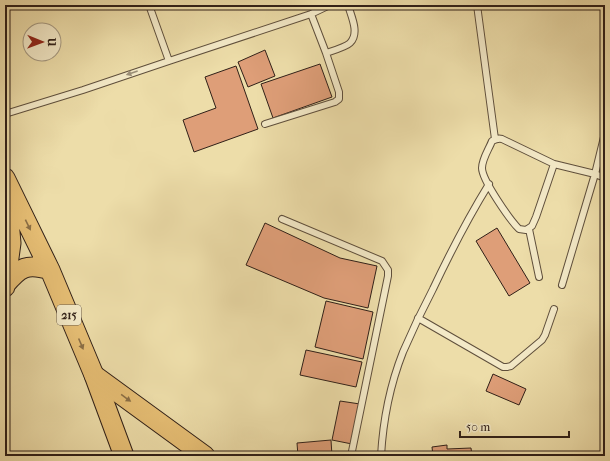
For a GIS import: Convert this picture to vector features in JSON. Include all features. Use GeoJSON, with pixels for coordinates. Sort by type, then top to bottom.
{"type":"FeatureCollection","features":[{"type":"Feature","properties":{"kind":"main road","name":"215"},"geometry":{"type":"LineString","coordinates":[[5,178],[50,270],[94,375],[124,456]]}},
{"type":"Feature","properties":{"kind":"main road"},"geometry":{"type":"LineString","coordinates":[[5,182],[11,243],[5,286]]}},
{"type":"Feature","properties":{"kind":"main road"},"geometry":{"type":"LineString","coordinates":[[5,286],[12,277],[23,268],[36,267],[50,270]]}},
{"type":"Feature","properties":{"kind":"main road"},"geometry":{"type":"LineString","coordinates":[[94,375],[205,456]]}},
{"type":"Feature","properties":{"kind":"lane"},"geometry":{"type":"LineString","coordinates":[[149,5],[169,61]]}},
{"type":"Feature","properties":{"kind":"lane"},"geometry":{"type":"LineString","coordinates":[[5,114],[83,90],[311,14],[330,5]]}},
{"type":"Feature","properties":{"kind":"lane"},"geometry":{"type":"LineString","coordinates":[[326,53],[350,44],[354,36],[354,24],[348,5]]}},
{"type":"Feature","properties":{"kind":"lane"},"geometry":{"type":"LineString","coordinates":[[476,5],[495,139]]}},
{"type":"Feature","properties":{"kind":"lane"},"geometry":{"type":"LineString","coordinates":[[266,124],[338,100],[339,92],[311,14]]}},
{"type":"Feature","properties":{"kind":"lane"},"geometry":{"type":"LineString","coordinates":[[562,285],[595,174],[605,133]]}},
{"type":"Feature","properties":{"kind":"lane"},"geometry":{"type":"LineString","coordinates":[[554,164],[532,226],[529,229],[522,230],[517,228],[483,175],[483,161],[492,141],[495,139],[502,139],[554,164],[595,174],[605,178]]}},
{"type":"Feature","properties":{"kind":"lane"},"geometry":{"type":"LineString","coordinates":[[381,456],[384,426],[390,392],[403,353],[418,318],[468,219],[489,184]]}},
{"type":"Feature","properties":{"kind":"lane"},"geometry":{"type":"LineString","coordinates":[[282,219],[382,261],[388,270],[351,456]]}},
{"type":"Feature","properties":{"kind":"lane"},"geometry":{"type":"LineString","coordinates":[[529,229],[539,277]]}},
{"type":"Feature","properties":{"kind":"lane"},"geometry":{"type":"LineString","coordinates":[[418,318],[503,367],[507,367],[511,366],[542,340],[554,309]]}},
{"type":"Feature","properties":{"kind":"lane"},"geometry":{"type":"LineString","coordinates":[[605,335],[605,341]]}},
{"type":"Feature","properties":{"kind":"building"},"geometry":{"type":"Polygon","coordinates":[[[265,50],[275,76],[248,87],[238,62],[265,50]]]}},
{"type":"Feature","properties":{"kind":"building"},"geometry":{"type":"Polygon","coordinates":[[[320,64],[332,97],[273,118],[261,84],[320,64]]]}},
{"type":"Feature","properties":{"kind":"building"},"geometry":{"type":"Polygon","coordinates":[[[236,66],[258,129],[194,152],[183,120],[216,108],[205,77],[236,66]]]}},
{"type":"Feature","properties":{"kind":"building"},"geometry":{"type":"Polygon","coordinates":[[[265,223],[340,258],[377,266],[368,308],[324,298],[246,265],[265,223]]]}},
{"type":"Feature","properties":{"kind":"building"},"geometry":{"type":"Polygon","coordinates":[[[497,228],[530,283],[509,296],[476,241],[497,228]]]}},
{"type":"Feature","properties":{"kind":"building"},"geometry":{"type":"Polygon","coordinates":[[[326,301],[373,312],[363,359],[315,347],[326,301]]]}},
{"type":"Feature","properties":{"kind":"building"},"geometry":{"type":"Polygon","coordinates":[[[306,350],[362,362],[356,387],[300,375],[306,350]]]}},
{"type":"Feature","properties":{"kind":"building"},"geometry":{"type":"Polygon","coordinates":[[[493,374],[526,389],[519,405],[486,391],[493,374]]]}},
{"type":"Feature","properties":{"kind":"building"},"geometry":{"type":"Polygon","coordinates":[[[340,401],[360,404],[352,444],[332,440],[340,401]]]}},
{"type":"Feature","properties":{"kind":"building"},"geometry":{"type":"Polygon","coordinates":[[[331,440],[332,456],[298,456],[297,443],[331,440]]]}},
{"type":"Feature","properties":{"kind":"building"},"geometry":{"type":"Polygon","coordinates":[[[447,445],[447,449],[471,448],[472,456],[433,456],[432,447],[447,445]]]}}]}
